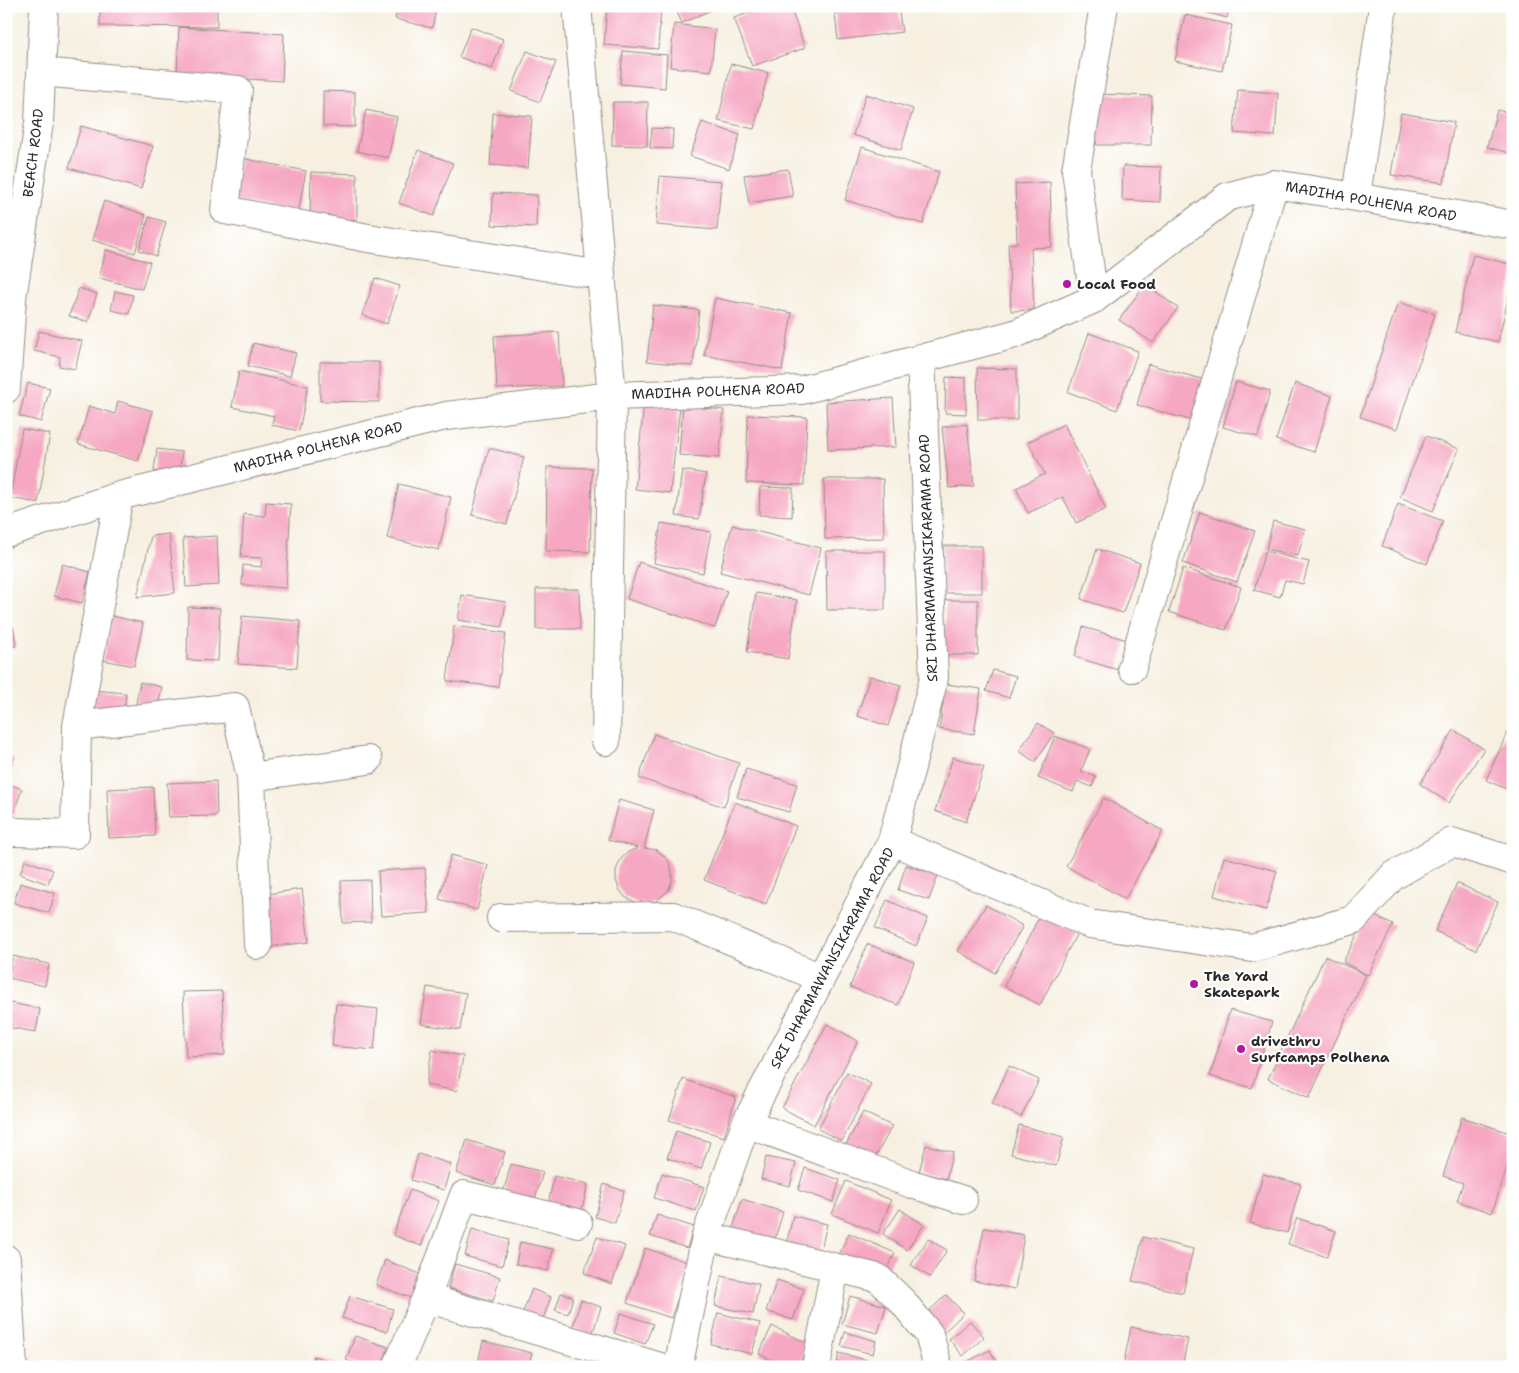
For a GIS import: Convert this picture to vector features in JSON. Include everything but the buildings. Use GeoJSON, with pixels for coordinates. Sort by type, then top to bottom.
{"type":"FeatureCollection","features":[{"type":"Feature","properties":{"kind":"street","name":"BEACH ROAD"},"geometry":{"type":"LineString","coordinates":[[6,389],[12,298],[39,122],[44,6]]}},
{"type":"Feature","properties":{"kind":"street"},"geometry":{"type":"LineString","coordinates":[[577,6],[612,396],[606,741]]}},
{"type":"Feature","properties":{"kind":"street"},"geometry":{"type":"LineString","coordinates":[[1094,299],[1076,170],[1104,6]]}},
{"type":"Feature","properties":{"kind":"street"},"geometry":{"type":"LineString","coordinates":[[1356,197],[1383,6]]}},
{"type":"Feature","properties":{"kind":"street"},"geometry":{"type":"LineString","coordinates":[[42,72],[238,90],[225,210],[368,238],[601,275]]}},
{"type":"Feature","properties":{"kind":"street"},"geometry":{"type":"LineString","coordinates":[[1132,668],[1274,184]]}},
{"type":"Feature","properties":{"kind":"street","name":"MADIHA POLHENA ROAD"},"geometry":{"type":"LineString","coordinates":[[6,534],[119,496],[446,416],[612,396],[802,390],[1014,334],[1094,299],[1227,196],[1274,184],[1513,226]]}},
{"type":"Feature","properties":{"kind":"street","name":"SRI DHARMAWANSIKARAMA ROAD"},"geometry":{"type":"LineString","coordinates":[[678,1367],[706,1236],[746,1123],[892,841],[934,678],[921,358]]}},
{"type":"Feature","properties":{"kind":"street"},"geometry":{"type":"LineString","coordinates":[[6,829],[16,832],[75,834],[77,726],[119,496]]}},
{"type":"Feature","properties":{"kind":"street"},"geometry":{"type":"LineString","coordinates":[[77,726],[235,707],[251,776],[258,946]]}},
{"type":"Feature","properties":{"kind":"street"},"geometry":{"type":"LineString","coordinates":[[251,776],[368,760]]}},
{"type":"Feature","properties":{"kind":"street"},"geometry":{"type":"LineString","coordinates":[[892,841],[1090,924],[1252,948],[1353,920],[1393,876],[1452,842],[1513,861]]}},
{"type":"Feature","properties":{"kind":"street"},"geometry":{"type":"LineString","coordinates":[[501,918],[673,916],[821,978]]}},
{"type":"Feature","properties":{"kind":"street"},"geometry":{"type":"LineString","coordinates":[[746,1123],[912,1184],[963,1200]]}},
{"type":"Feature","properties":{"kind":"street"},"geometry":{"type":"LineString","coordinates":[[397,1367],[426,1298],[464,1195],[578,1223]]}},
{"type":"Feature","properties":{"kind":"street"},"geometry":{"type":"LineString","coordinates":[[706,1236],[878,1278],[896,1295],[929,1334],[938,1367]]}},
{"type":"Feature","properties":{"kind":"street"},"geometry":{"type":"LineString","coordinates":[[6,1259],[13,1367]]}},
{"type":"Feature","properties":{"kind":"street"},"geometry":{"type":"LineString","coordinates":[[816,1367],[836,1268]]}},
{"type":"Feature","properties":{"kind":"street"},"geometry":{"type":"LineString","coordinates":[[426,1298],[660,1367]]}},
{"type":"Feature","properties":{"kind":"place","name":"Local Food"},"geometry":{"type":"Point","coordinates":[1067,284]}},
{"type":"Feature","properties":{"kind":"place","name":"The Yard Skatepark"},"geometry":{"type":"Point","coordinates":[1194,984]}},
{"type":"Feature","properties":{"kind":"place","name":"drivethru Surfcamps Polhena"},"geometry":{"type":"Point","coordinates":[1241,1049]}}]}
